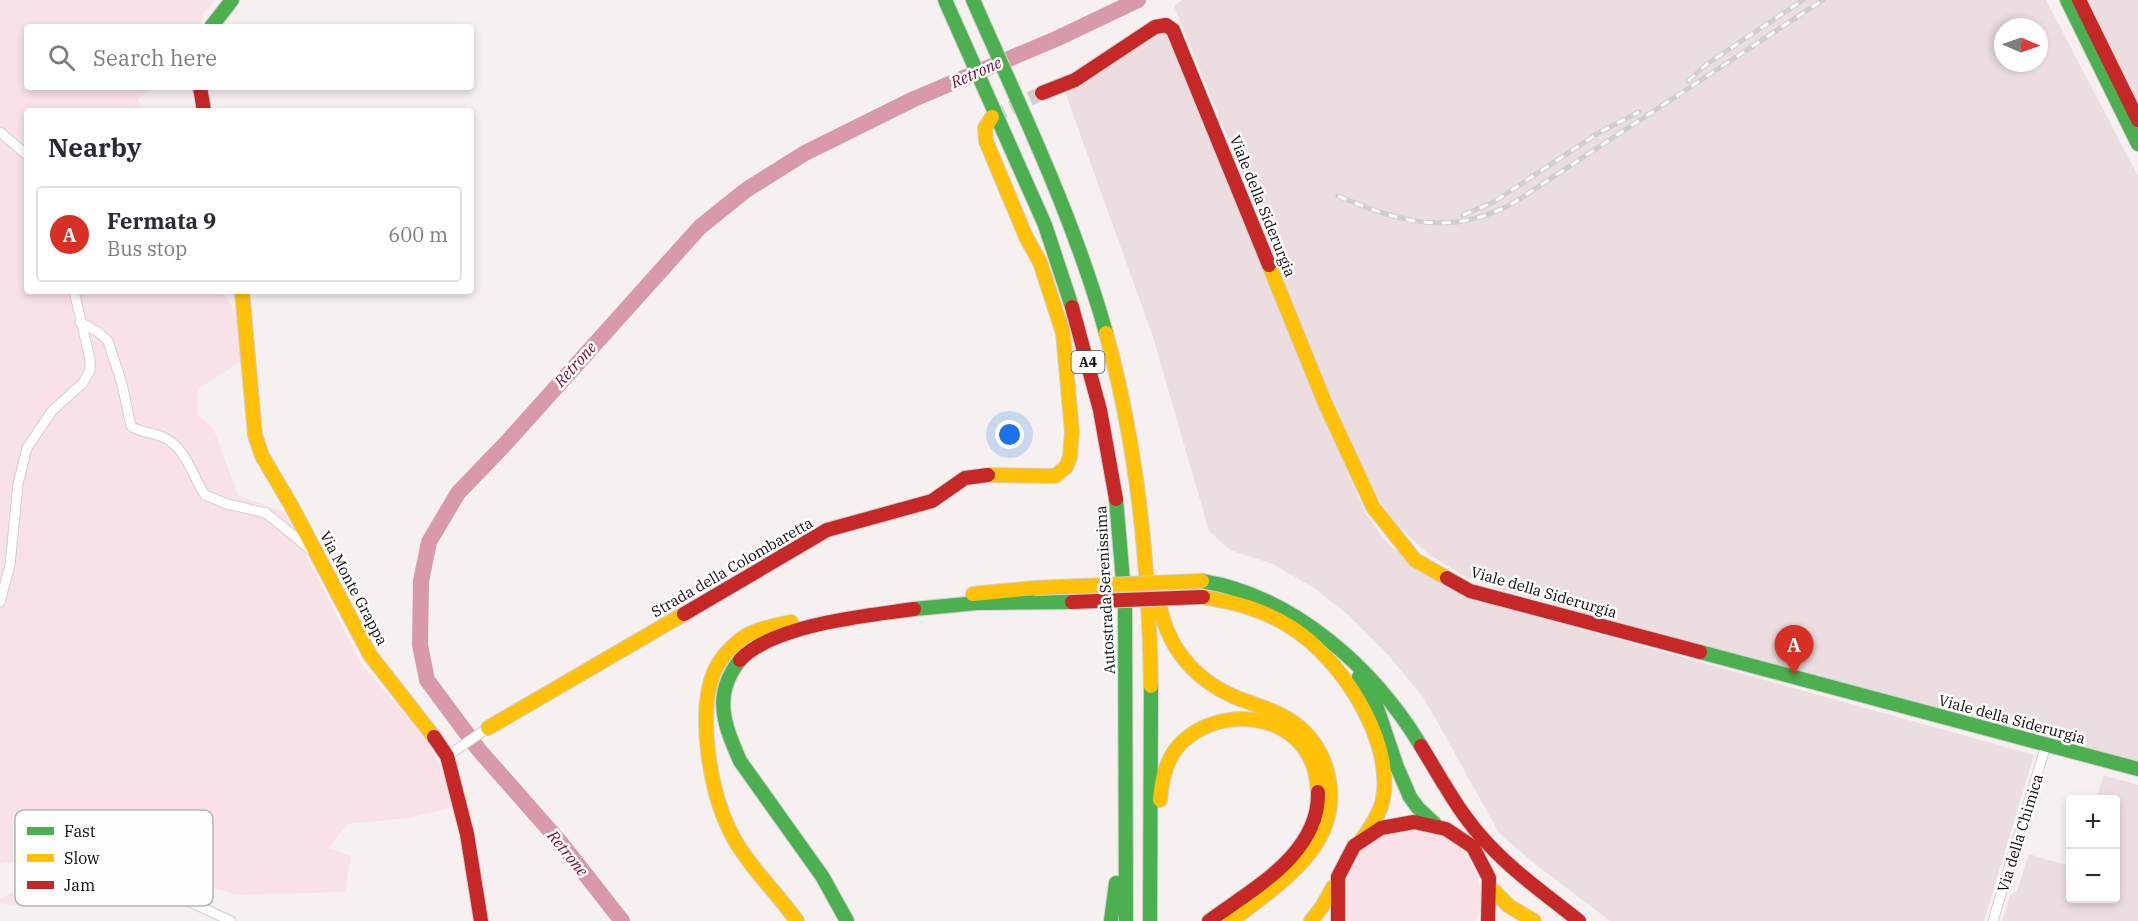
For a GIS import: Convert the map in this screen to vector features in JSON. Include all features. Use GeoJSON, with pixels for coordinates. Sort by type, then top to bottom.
{"type":"FeatureCollection","features":[{"type":"Feature","properties":{"kind":"main road"},"geometry":{"type":"LineString","coordinates":[[213,24],[232,0]]}},
{"type":"Feature","properties":{"kind":"main road","name":"Autostrada Serenissima"},"geometry":{"type":"LineString","coordinates":[[945,0],[1045,225],[1058,260],[1100,410],[1116,496],[1121,540],[1126,648],[1126,921]]}},
{"type":"Feature","properties":{"kind":"main road","name":"A4"},"geometry":{"type":"LineString","coordinates":[[973,0],[1010,82],[1079,249],[1116,370],[1138,484],[1146,550],[1152,685],[1150,921]]}},
{"type":"Feature","properties":{"kind":"main road"},"geometry":{"type":"LineString","coordinates":[[2067,0],[2138,144]]}},
{"type":"Feature","properties":{"kind":"main road"},"geometry":{"type":"LineString","coordinates":[[2079,0],[2138,120]]}},
{"type":"Feature","properties":{"kind":"main road","name":"Viale della Siderurgia"},"geometry":{"type":"LineString","coordinates":[[1042,93],[1075,80],[1155,27],[1166,25],[1173,30],[1325,403],[1373,507],[1415,560],[1470,591],[2138,770]]}},
{"type":"Feature","properties":{"kind":"main road"},"geometry":{"type":"LineString","coordinates":[[200,90],[204,108]]}},
{"type":"Feature","properties":{"kind":"main road","name":"Strada della Colombaretta"},"geometry":{"type":"LineString","coordinates":[[488,728],[827,530],[932,501],[965,478],[997,474],[1022,477],[1055,476],[1066,467],[1070,458],[1072,432],[1063,333],[1040,262],[1026,237],[986,141],[984,131],[986,122],[992,117]]}},
{"type":"Feature","properties":{"kind":"main road","name":"Via Monte Grappa"},"geometry":{"type":"LineString","coordinates":[[243,294],[255,435],[262,456],[291,505],[370,655],[430,731],[452,752],[481,921]]}},
{"type":"Feature","properties":{"kind":"main road"},"geometry":{"type":"LineString","coordinates":[[1116,370],[1127,398],[1142,462],[1160,612],[1171,642],[1185,662],[1207,682],[1276,713],[1302,730],[1318,749],[1330,779],[1332,801],[1328,818],[1314,849],[1300,865],[1231,921]]}},
{"type":"Feature","properties":{"kind":"main road"},"geometry":{"type":"LineString","coordinates":[[797,921],[730,830],[717,796],[710,757],[707,700],[714,672],[733,646],[752,632],[904,601],[1035,588],[1202,581],[1231,585],[1270,600],[1305,622],[1364,672],[1396,708],[1459,806],[1487,844],[1579,921]]}},
{"type":"Feature","properties":{"kind":"main road"},"geometry":{"type":"LineString","coordinates":[[847,921],[822,876],[740,761],[730,740],[724,715],[725,688],[735,666],[752,649],[775,637],[800,630],[852,619],[963,604],[1203,597],[1237,602],[1288,624],[1327,656],[1364,708],[1377,742],[1385,787],[1384,798],[1377,819],[1340,870],[1335,904],[1338,921]]}},
{"type":"Feature","properties":{"kind":"main road"},"geometry":{"type":"LineString","coordinates":[[1329,641],[1364,683],[1382,720],[1410,797],[1435,824]]}},
{"type":"Feature","properties":{"kind":"main road"},"geometry":{"type":"LineString","coordinates":[[1111,921],[1117,877],[1119,750],[1126,648]]}},
{"type":"Feature","properties":{"kind":"main road"},"geometry":{"type":"LineString","coordinates":[[1158,921],[1160,803],[1162,781],[1170,758],[1184,740],[1209,725],[1232,720],[1270,724],[1297,740],[1316,770],[1320,792],[1316,817],[1311,830],[1295,852],[1209,921]]}},
{"type":"Feature","properties":{"kind":"main road"},"geometry":{"type":"LineString","coordinates":[[1362,839],[1371,832],[1397,822],[1419,820],[1448,829],[1464,839],[1473,849],[1487,873],[1491,888],[1488,921]]}},
{"type":"Feature","properties":{"kind":"main road"},"geometry":{"type":"LineString","coordinates":[[1311,921],[1337,881]]}},
{"type":"Feature","properties":{"kind":"main road"},"geometry":{"type":"LineString","coordinates":[[1491,888],[1509,906],[1534,921]]}},
{"type":"Feature","properties":{"kind":"street"},"geometry":{"type":"LineString","coordinates":[[0,132],[24,152]]}},
{"type":"Feature","properties":{"kind":"street"},"geometry":{"type":"LineString","coordinates":[[0,602],[10,565],[18,484],[27,448],[52,411],[83,383],[90,370],[90,359],[75,294]]}},
{"type":"Feature","properties":{"kind":"street"},"geometry":{"type":"LineString","coordinates":[[80,322],[98,332],[108,341],[122,384],[131,426],[164,438],[184,455],[206,495],[227,504],[266,513],[319,557]]}},
{"type":"Feature","properties":{"kind":"street"},"geometry":{"type":"LineString","coordinates":[[452,752],[488,728]]}},
{"type":"Feature","properties":{"kind":"street","name":"Via della Chimica"},"geometry":{"type":"LineString","coordinates":[[1993,921],[2046,745]]}},
{"type":"Feature","properties":{"kind":"street"},"geometry":{"type":"LineString","coordinates":[[199,906],[231,921]]}},
{"type":"Feature","properties":{"kind":"shaded area"},"geometry":{"type":"Polygon","coordinates":[[[0,0],[216,0],[204,13],[201,24],[24,24],[24,90],[150,90],[137,99],[142,108],[24,108],[24,294],[223,294],[240,317],[243,360],[198,389],[197,414],[214,430],[238,495],[284,512],[362,665],[427,740],[459,806],[408,818],[348,824],[328,848],[351,856],[345,892],[236,895],[213,888],[213,810],[15,810],[15,862],[0,864],[0,0]]]}},
{"type":"Feature","properties":{"kind":"shaded area"},"geometry":{"type":"Polygon","coordinates":[[[1182,0],[2046,0],[2138,176],[2138,767],[1500,589],[1467,578],[1427,553],[1398,526],[1369,481],[1306,340],[1246,182],[1174,6],[1182,0]]]}},
{"type":"Feature","properties":{"kind":"shaded area"},"geometry":{"type":"Polygon","coordinates":[[[2085,0],[2138,0],[2138,108],[2085,0]]]}},
{"type":"Feature","properties":{"kind":"shaded area"},"geometry":{"type":"Polygon","coordinates":[[[1165,31],[1348,473],[1366,514],[1388,544],[1431,577],[1467,597],[2034,755],[1984,921],[1610,921],[1535,864],[1499,833],[1424,698],[1388,655],[1347,614],[1314,588],[1273,564],[1230,550],[1209,531],[1153,337],[1065,92],[1165,31]]]}},
{"type":"Feature","properties":{"kind":"shaded area"},"geometry":{"type":"Polygon","coordinates":[[[2104,775],[2138,785],[2138,921],[2002,921],[2010,896],[2017,891],[2029,854],[2066,865],[2066,903],[2120,903],[2120,795],[2097,795],[2104,775]]]}},
{"type":"Feature","properties":{"kind":"shaded area"},"geometry":{"type":"Polygon","coordinates":[[[1430,830],[1452,841],[1460,848],[1473,867],[1478,877],[1481,899],[1476,921],[1344,921],[1344,875],[1354,856],[1388,831],[1430,830]]]}},
{"type":"Feature","properties":{"kind":"shaded area"},"geometry":{"type":"Polygon","coordinates":[[[15,891],[15,905],[0,904],[0,899],[15,891]]]}},
{"type":"Feature","properties":{"kind":"waterway","name":"Retrone"},"geometry":{"type":"LineString","coordinates":[[622,921],[560,842],[479,750],[427,680],[420,645],[421,581],[429,542],[458,493],[507,442],[700,227],[746,190],[805,153],[914,99],[1056,39],[1138,0]]}},
{"type":"Feature","properties":{"kind":"tunnel"},"geometry":{"type":"LineString","coordinates":[[992,117],[1042,93]]}},
{"type":"Feature","properties":{"kind":"railway"},"geometry":{"type":"LineString","coordinates":[[1688,81],[1707,64],[1803,0]]}},
{"type":"Feature","properties":{"kind":"railway"},"geometry":{"type":"LineString","coordinates":[[1338,196],[1383,213],[1426,222],[1447,223],[1469,220],[1492,213],[1515,202],[1823,0]]}},
{"type":"Feature","properties":{"kind":"railway"},"geometry":{"type":"LineString","coordinates":[[1463,215],[1492,203],[1600,132],[1639,112]]}},
{"type":"Feature","properties":{"kind":"traffic: fast"},"geometry":{"type":"LineString","coordinates":[[213,24],[232,0]]}},
{"type":"Feature","properties":{"kind":"traffic: fast"},"geometry":{"type":"LineString","coordinates":[[945,0],[1045,225],[1072,307]]}},
{"type":"Feature","properties":{"kind":"traffic: fast"},"geometry":{"type":"LineString","coordinates":[[973,0],[1063,206],[1106,333]]}},
{"type":"Feature","properties":{"kind":"traffic: fast"},"geometry":{"type":"LineString","coordinates":[[2067,0],[2138,144]]}},
{"type":"Feature","properties":{"kind":"traffic: fast"},"geometry":{"type":"LineString","coordinates":[[1116,499],[1125,604],[1126,921]]}},
{"type":"Feature","properties":{"kind":"traffic: fast"},"geometry":{"type":"LineString","coordinates":[[1202,581],[1236,589],[1268,602],[1299,619],[1328,640],[1380,689],[1421,746]]}},
{"type":"Feature","properties":{"kind":"traffic: fast"},"geometry":{"type":"LineString","coordinates":[[914,609],[977,603],[1072,602]]}},
{"type":"Feature","properties":{"kind":"traffic: fast"},"geometry":{"type":"LineString","coordinates":[[1700,652],[2138,769]]}},
{"type":"Feature","properties":{"kind":"traffic: fast"},"geometry":{"type":"LineString","coordinates":[[740,660],[731,673],[723,698],[729,735],[740,761],[822,876],[847,921]]}},
{"type":"Feature","properties":{"kind":"traffic: fast"},"geometry":{"type":"LineString","coordinates":[[1359,677],[1376,705],[1410,797],[1435,824]]}},
{"type":"Feature","properties":{"kind":"traffic: fast"},"geometry":{"type":"LineString","coordinates":[[1150,921],[1151,686]]}},
{"type":"Feature","properties":{"kind":"traffic: fast"},"geometry":{"type":"LineString","coordinates":[[1111,921],[1116,883]]}},
{"type":"Feature","properties":{"kind":"traffic: slow"},"geometry":{"type":"LineString","coordinates":[[988,475],[1055,476],[1066,467],[1070,457],[1072,432],[1063,333],[1040,262],[1026,237],[986,141],[985,128],[992,117]]}},
{"type":"Feature","properties":{"kind":"traffic: slow"},"geometry":{"type":"LineString","coordinates":[[1269,265],[1325,403],[1373,507],[1415,560],[1447,578]]}},
{"type":"Feature","properties":{"kind":"traffic: slow"},"geometry":{"type":"LineString","coordinates":[[242,294],[255,435],[262,456],[291,505],[370,655],[434,737]]}},
{"type":"Feature","properties":{"kind":"traffic: slow"},"geometry":{"type":"LineString","coordinates":[[1106,333],[1126,420],[1140,508],[1148,597],[1151,686]]}},
{"type":"Feature","properties":{"kind":"traffic: slow"},"geometry":{"type":"LineString","coordinates":[[1035,588],[1202,581]]}},
{"type":"Feature","properties":{"kind":"traffic: slow"},"geometry":{"type":"LineString","coordinates":[[973,594],[1035,588]]}},
{"type":"Feature","properties":{"kind":"traffic: slow"},"geometry":{"type":"LineString","coordinates":[[1158,597],[1174,644],[1193,669],[1219,689],[1273,711],[1294,723],[1316,746],[1328,775],[1330,800],[1326,822],[1317,842],[1304,860],[1287,877],[1231,921]]}},
{"type":"Feature","properties":{"kind":"traffic: slow"},"geometry":{"type":"LineString","coordinates":[[1203,597],[1248,607],[1289,626],[1326,657],[1344,678],[1371,725],[1380,750],[1384,775],[1382,805],[1362,839]]}},
{"type":"Feature","properties":{"kind":"traffic: slow"},"geometry":{"type":"LineString","coordinates":[[488,728],[684,614]]}},
{"type":"Feature","properties":{"kind":"traffic: slow"},"geometry":{"type":"LineString","coordinates":[[791,622],[751,633],[732,647],[722,659],[714,672],[709,689],[706,729],[711,773],[729,829],[752,865],[797,921]]}},
{"type":"Feature","properties":{"kind":"traffic: slow"},"geometry":{"type":"LineString","coordinates":[[1160,800],[1167,766],[1172,755],[1183,742],[1197,731],[1212,724],[1247,719],[1281,728],[1301,744],[1312,763],[1318,792]]}},
{"type":"Feature","properties":{"kind":"traffic: slow"},"geometry":{"type":"LineString","coordinates":[[1311,921],[1333,887]]}},
{"type":"Feature","properties":{"kind":"traffic: slow"},"geometry":{"type":"LineString","coordinates":[[1491,888],[1509,906],[1534,921]]}},
{"type":"Feature","properties":{"kind":"traffic: jam"},"geometry":{"type":"LineString","coordinates":[[2079,0],[2138,120]]}},
{"type":"Feature","properties":{"kind":"traffic: jam"},"geometry":{"type":"LineString","coordinates":[[1042,93],[1075,80],[1155,27],[1166,25],[1173,30],[1269,265]]}},
{"type":"Feature","properties":{"kind":"traffic: jam"},"geometry":{"type":"LineString","coordinates":[[200,90],[204,108]]}},
{"type":"Feature","properties":{"kind":"traffic: jam"},"geometry":{"type":"LineString","coordinates":[[1072,307],[1100,410],[1116,499]]}},
{"type":"Feature","properties":{"kind":"traffic: jam"},"geometry":{"type":"LineString","coordinates":[[684,614],[827,530],[932,501],[965,478],[988,475]]}},
{"type":"Feature","properties":{"kind":"traffic: jam"},"geometry":{"type":"LineString","coordinates":[[1447,578],[1470,591],[1700,652]]}},
{"type":"Feature","properties":{"kind":"traffic: jam"},"geometry":{"type":"LineString","coordinates":[[1072,602],[1203,597]]}},
{"type":"Feature","properties":{"kind":"traffic: jam"},"geometry":{"type":"LineString","coordinates":[[740,660],[755,648],[797,630],[847,619],[914,609]]}},
{"type":"Feature","properties":{"kind":"traffic: jam"},"geometry":{"type":"LineString","coordinates":[[434,737],[447,756],[467,834],[481,921]]}},
{"type":"Feature","properties":{"kind":"traffic: jam"},"geometry":{"type":"LineString","coordinates":[[1421,746],[1460,809],[1478,833],[1520,875],[1579,921]]}},
{"type":"Feature","properties":{"kind":"traffic: jam"},"geometry":{"type":"LineString","coordinates":[[1209,921],[1263,882],[1296,852],[1308,834],[1316,814],[1318,792]]}},
{"type":"Feature","properties":{"kind":"traffic: jam"},"geometry":{"type":"LineString","coordinates":[[1338,921],[1338,877],[1354,846],[1381,828],[1414,822],[1446,829],[1473,847],[1489,878],[1488,921]]}},
{"type":"Feature","properties":{"kind":"place","name":"Fermata 9"},"geometry":{"type":"Point","coordinates":[1794,675]}}]}
